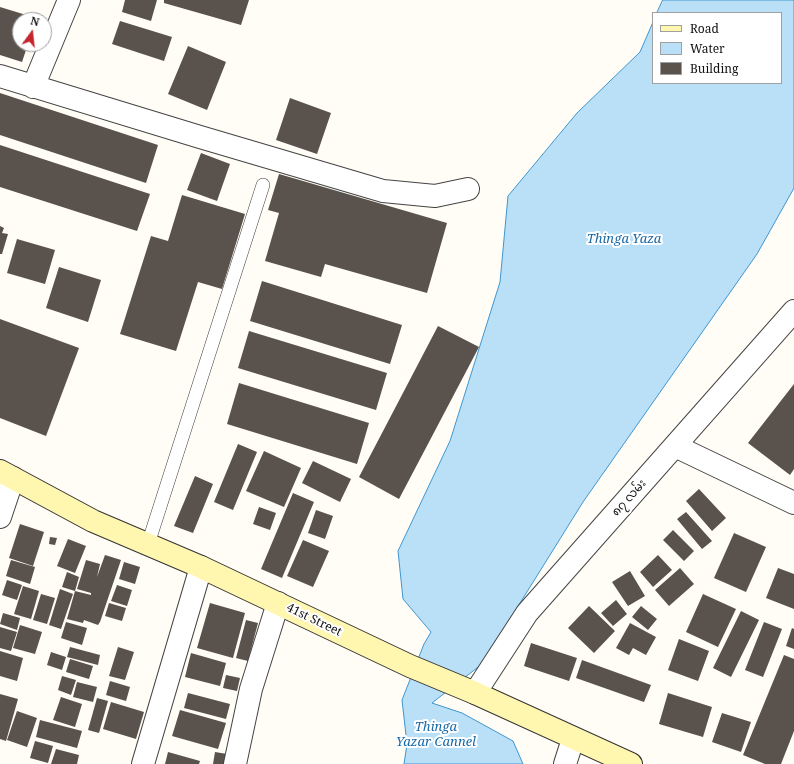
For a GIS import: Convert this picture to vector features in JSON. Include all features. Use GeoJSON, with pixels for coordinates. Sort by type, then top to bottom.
{"type":"FeatureCollection","features":[{"type":"Feature","properties":{"kind":"main road","name":"41st Street"},"geometry":{"type":"LineString","coordinates":[[6,474],[92,521],[201,567],[410,666],[473,692],[573,739],[632,764]]}},
{"type":"Feature","properties":{"kind":"street"},"geometry":{"type":"LineString","coordinates":[[33,87],[69,0]]}},
{"type":"Feature","properties":{"kind":"street"},"geometry":{"type":"LineString","coordinates":[[0,76],[383,191],[435,196],[468,189]]}},
{"type":"Feature","properties":{"kind":"street","name":"၈၇ လမ်း"},"geometry":{"type":"LineString","coordinates":[[473,692],[528,613],[794,311]]}},
{"type":"Feature","properties":{"kind":"street"},"geometry":{"type":"LineString","coordinates":[[675,446],[794,503]]}},
{"type":"Feature","properties":{"kind":"street"},"geometry":{"type":"LineString","coordinates":[[0,517],[6,474]]}},
{"type":"Feature","properties":{"kind":"street"},"geometry":{"type":"LineString","coordinates":[[143,764],[201,567]]}},
{"type":"Feature","properties":{"kind":"street"},"geometry":{"type":"LineString","coordinates":[[235,764],[250,689],[278,603]]}},
{"type":"Feature","properties":{"kind":"street"},"geometry":{"type":"LineString","coordinates":[[565,764],[573,739]]}},
{"type":"Feature","properties":{"kind":"lane"},"geometry":{"type":"LineString","coordinates":[[148,544],[263,185]]}},
{"type":"Feature","properties":{"kind":"water","name":"Thinga Yaza"},"geometry":{"type":"Polygon","coordinates":[[[663,0],[794,0],[794,188],[757,254],[583,502],[482,664],[432,703],[462,713],[513,741],[523,764],[404,764],[407,744],[402,700],[424,644],[431,632],[403,599],[398,551],[450,441],[500,282],[508,196],[577,113],[640,52],[652,24],[652,84],[782,84],[782,12],[657,12],[663,0]]]}},
{"type":"Feature","properties":{"kind":"building"},"geometry":{"type":"Polygon","coordinates":[[[125,0],[157,0],[151,21],[122,12],[125,0]]]}},
{"type":"Feature","properties":{"kind":"building"},"geometry":{"type":"Polygon","coordinates":[[[164,0],[249,0],[241,25],[164,3],[164,0]]]}},
{"type":"Feature","properties":{"kind":"building"},"geometry":{"type":"Polygon","coordinates":[[[0,7],[16,12],[12,12],[12,52],[25,52],[22,62],[0,55],[0,7]]]}},
{"type":"Feature","properties":{"kind":"building"},"geometry":{"type":"Polygon","coordinates":[[[120,21],[172,37],[164,61],[112,44],[120,21]]]}},
{"type":"Feature","properties":{"kind":"building"},"geometry":{"type":"Polygon","coordinates":[[[188,46],[226,62],[207,110],[168,94],[188,46]]]}},
{"type":"Feature","properties":{"kind":"building"},"geometry":{"type":"Polygon","coordinates":[[[0,93],[158,145],[146,183],[0,135],[0,93]]]}},
{"type":"Feature","properties":{"kind":"building"},"geometry":{"type":"Polygon","coordinates":[[[290,98],[331,113],[317,154],[276,140],[290,98]]]}},
{"type":"Feature","properties":{"kind":"building"},"geometry":{"type":"Polygon","coordinates":[[[0,145],[150,194],[137,231],[0,187],[0,145]]]}},
{"type":"Feature","properties":{"kind":"building"},"geometry":{"type":"Polygon","coordinates":[[[201,153],[230,164],[217,201],[187,190],[201,153]]]}},
{"type":"Feature","properties":{"kind":"building"},"geometry":{"type":"Polygon","coordinates":[[[279,174],[447,223],[427,293],[325,264],[321,277],[265,261],[279,213],[268,210],[279,174]]]}},
{"type":"Feature","properties":{"kind":"building"},"geometry":{"type":"Polygon","coordinates":[[[182,195],[245,214],[222,289],[198,282],[176,351],[120,334],[151,236],[168,241],[182,195]]]}},
{"type":"Feature","properties":{"kind":"building"},"geometry":{"type":"Polygon","coordinates":[[[0,226],[4,228],[2,233],[8,234],[2,254],[0,254],[0,226]]]}},
{"type":"Feature","properties":{"kind":"building"},"geometry":{"type":"Polygon","coordinates":[[[17,239],[55,250],[45,284],[7,273],[17,239]]]}},
{"type":"Feature","properties":{"kind":"building"},"geometry":{"type":"Polygon","coordinates":[[[59,267],[101,280],[88,322],[46,308],[59,267]]]}},
{"type":"Feature","properties":{"kind":"building"},"geometry":{"type":"Polygon","coordinates":[[[262,281],[402,325],[390,364],[250,321],[262,281]]]}},
{"type":"Feature","properties":{"kind":"building"},"geometry":{"type":"Polygon","coordinates":[[[0,319],[79,348],[46,436],[0,418],[0,319]]]}},
{"type":"Feature","properties":{"kind":"building"},"geometry":{"type":"Polygon","coordinates":[[[438,326],[479,347],[399,499],[359,477],[438,326]]]}},
{"type":"Feature","properties":{"kind":"building"},"geometry":{"type":"Polygon","coordinates":[[[249,331],[387,373],[376,410],[238,368],[249,331]]]}},
{"type":"Feature","properties":{"kind":"building"},"geometry":{"type":"Polygon","coordinates":[[[239,383],[369,423],[357,464],[227,424],[239,383]]]}},
{"type":"Feature","properties":{"kind":"building"},"geometry":{"type":"Polygon","coordinates":[[[794,384],[794,469],[790,475],[748,443],[794,384]]]}},
{"type":"Feature","properties":{"kind":"building"},"geometry":{"type":"Polygon","coordinates":[[[238,444],[257,452],[233,510],[214,502],[238,444]]]}},
{"type":"Feature","properties":{"kind":"building"},"geometry":{"type":"Polygon","coordinates":[[[264,451],[301,468],[284,507],[246,491],[264,451]]]}},
{"type":"Feature","properties":{"kind":"building"},"geometry":{"type":"Polygon","coordinates":[[[313,461],[351,479],[340,502],[302,483],[313,461]]]}},
{"type":"Feature","properties":{"kind":"building"},"geometry":{"type":"Polygon","coordinates":[[[195,476],[213,484],[193,533],[174,526],[195,476]]]}},
{"type":"Feature","properties":{"kind":"building"},"geometry":{"type":"Polygon","coordinates":[[[699,489],[726,518],[712,531],[686,501],[699,489]]]}},
{"type":"Feature","properties":{"kind":"building"},"geometry":{"type":"Polygon","coordinates":[[[293,493],[314,502],[282,578],[261,569],[293,493]]]}},
{"type":"Feature","properties":{"kind":"building"},"geometry":{"type":"Polygon","coordinates":[[[259,507],[276,513],[270,530],[253,524],[259,507]]]}},
{"type":"Feature","properties":{"kind":"building"},"geometry":{"type":"Polygon","coordinates":[[[316,510],[333,516],[325,539],[308,533],[316,510]]]}},
{"type":"Feature","properties":{"kind":"building"},"geometry":{"type":"Polygon","coordinates":[[[686,512],[712,541],[702,549],[677,519],[686,512]]]}},
{"type":"Feature","properties":{"kind":"building"},"geometry":{"type":"Polygon","coordinates":[[[20,524],[44,532],[33,566],[9,558],[20,524]]]}},
{"type":"Feature","properties":{"kind":"building"},"geometry":{"type":"Polygon","coordinates":[[[673,530],[694,551],[684,561],[663,540],[673,530]]]}},
{"type":"Feature","properties":{"kind":"building"},"geometry":{"type":"Polygon","coordinates":[[[734,533],[766,547],[746,592],[714,578],[734,533]]]}},
{"type":"Feature","properties":{"kind":"building"},"geometry":{"type":"Polygon","coordinates":[[[50,537],[57,538],[55,545],[49,544],[50,537]]]}},
{"type":"Feature","properties":{"kind":"building"},"geometry":{"type":"Polygon","coordinates":[[[68,539],[86,546],[75,573],[57,566],[68,539]]]}},
{"type":"Feature","properties":{"kind":"building"},"geometry":{"type":"Polygon","coordinates":[[[303,540],[329,551],[313,587],[287,576],[303,540]]]}},
{"type":"Feature","properties":{"kind":"building"},"geometry":{"type":"Polygon","coordinates":[[[105,555],[121,560],[100,622],[98,625],[84,620],[83,623],[67,619],[75,591],[91,595],[91,593],[77,589],[86,560],[100,564],[97,577],[105,555]]]}},
{"type":"Feature","properties":{"kind":"building"},"geometry":{"type":"Polygon","coordinates":[[[658,555],[672,570],[653,587],[640,572],[658,555]]]}},
{"type":"Feature","properties":{"kind":"building"},"geometry":{"type":"Polygon","coordinates":[[[11,560],[35,567],[30,584],[6,576],[11,560]]]}},
{"type":"Feature","properties":{"kind":"building"},"geometry":{"type":"Polygon","coordinates":[[[124,562],[140,567],[135,584],[119,579],[124,562]]]}},
{"type":"Feature","properties":{"kind":"building"},"geometry":{"type":"Polygon","coordinates":[[[680,568],[694,584],[669,606],[655,590],[680,568]]]}},
{"type":"Feature","properties":{"kind":"building"},"geometry":{"type":"Polygon","coordinates":[[[778,568],[794,574],[794,609],[766,598],[778,568]]]}},
{"type":"Feature","properties":{"kind":"building"},"geometry":{"type":"Polygon","coordinates":[[[630,571],[645,596],[628,606],[612,582],[630,571]]]}},
{"type":"Feature","properties":{"kind":"building"},"geometry":{"type":"Polygon","coordinates":[[[67,572],[79,577],[75,591],[62,587],[67,572]]]}},
{"type":"Feature","properties":{"kind":"building"},"geometry":{"type":"Polygon","coordinates":[[[7,580],[22,585],[17,600],[2,595],[7,580]]]}},
{"type":"Feature","properties":{"kind":"building"},"geometry":{"type":"Polygon","coordinates":[[[117,585],[132,590],[127,606],[111,601],[117,585]]]}},
{"type":"Feature","properties":{"kind":"building"},"geometry":{"type":"Polygon","coordinates":[[[23,586],[39,591],[31,619],[14,614],[23,586]]]}},
{"type":"Feature","properties":{"kind":"building"},"geometry":{"type":"Polygon","coordinates":[[[60,589],[73,594],[61,629],[49,625],[60,589]]]}},
{"type":"Feature","properties":{"kind":"building"},"geometry":{"type":"Polygon","coordinates":[[[41,594],[55,598],[47,624],[33,620],[41,594]]]}},
{"type":"Feature","properties":{"kind":"building"},"geometry":{"type":"Polygon","coordinates":[[[703,594],[736,609],[718,647],[686,632],[703,594]]]}},
{"type":"Feature","properties":{"kind":"building"},"geometry":{"type":"Polygon","coordinates":[[[616,600],[627,614],[613,626],[601,613],[616,600]]]}},
{"type":"Feature","properties":{"kind":"building"},"geometry":{"type":"Polygon","coordinates":[[[109,603],[126,608],[122,621],[105,616],[109,603]]]}},
{"type":"Feature","properties":{"kind":"building"},"geometry":{"type":"Polygon","coordinates":[[[210,603],[245,613],[233,658],[197,648],[210,603]]]}},
{"type":"Feature","properties":{"kind":"building"},"geometry":{"type":"Polygon","coordinates":[[[589,606],[615,631],[594,653],[568,628],[589,606]]]}},
{"type":"Feature","properties":{"kind":"building"},"geometry":{"type":"Polygon","coordinates":[[[641,606],[657,619],[648,630],[632,617],[641,606]]]}},
{"type":"Feature","properties":{"kind":"building"},"geometry":{"type":"Polygon","coordinates":[[[741,611],[759,620],[731,677],[713,668],[741,611]]]}},
{"type":"Feature","properties":{"kind":"building"},"geometry":{"type":"Polygon","coordinates":[[[3,613],[20,618],[17,630],[0,624],[3,613]]]}},
{"type":"Feature","properties":{"kind":"building"},"geometry":{"type":"Polygon","coordinates":[[[246,620],[258,623],[248,661],[236,658],[246,620]]]}},
{"type":"Feature","properties":{"kind":"building"},"geometry":{"type":"Polygon","coordinates":[[[66,622],[87,628],[82,645],[61,638],[66,622]]]}},
{"type":"Feature","properties":{"kind":"building"},"geometry":{"type":"Polygon","coordinates":[[[764,622],[782,629],[763,677],[745,670],[764,622]]]}},
{"type":"Feature","properties":{"kind":"building"},"geometry":{"type":"Polygon","coordinates":[[[630,623],[656,637],[646,655],[633,648],[629,655],[616,648],[630,623]]]}},
{"type":"Feature","properties":{"kind":"building"},"geometry":{"type":"Polygon","coordinates":[[[20,625],[42,632],[35,654],[13,648],[20,625]]]}},
{"type":"Feature","properties":{"kind":"building"},"geometry":{"type":"Polygon","coordinates":[[[0,627],[17,632],[11,651],[0,648],[0,627]]]}},
{"type":"Feature","properties":{"kind":"building"},"geometry":{"type":"Polygon","coordinates":[[[792,628],[794,629],[794,649],[786,646],[792,628]]]}},
{"type":"Feature","properties":{"kind":"building"},"geometry":{"type":"Polygon","coordinates":[[[679,639],[709,651],[698,681],[668,670],[679,639]]]}},
{"type":"Feature","properties":{"kind":"building"},"geometry":{"type":"Polygon","coordinates":[[[531,643],[577,658],[569,681],[524,666],[531,643]]]}},
{"type":"Feature","properties":{"kind":"building"},"geometry":{"type":"Polygon","coordinates":[[[70,647],[100,655],[98,665],[67,657],[70,647]]]}},
{"type":"Feature","properties":{"kind":"building"},"geometry":{"type":"Polygon","coordinates":[[[118,647],[134,652],[125,680],[109,676],[118,647]]]}},
{"type":"Feature","properties":{"kind":"building"},"geometry":{"type":"Polygon","coordinates":[[[0,651],[23,658],[17,681],[0,676],[0,651]]]}},
{"type":"Feature","properties":{"kind":"building"},"geometry":{"type":"Polygon","coordinates":[[[51,652],[66,657],[62,670],[47,665],[51,652]]]}},
{"type":"Feature","properties":{"kind":"building"},"geometry":{"type":"Polygon","coordinates":[[[191,653],[226,663],[220,686],[185,677],[191,653]]]}},
{"type":"Feature","properties":{"kind":"building"},"geometry":{"type":"Polygon","coordinates":[[[784,655],[794,659],[794,731],[781,764],[765,764],[743,755],[784,655]]]}},
{"type":"Feature","properties":{"kind":"building"},"geometry":{"type":"Polygon","coordinates":[[[70,659],[93,666],[89,679],[66,672],[70,659]]]}},
{"type":"Feature","properties":{"kind":"building"},"geometry":{"type":"Polygon","coordinates":[[[582,660],[651,685],[644,702],[576,678],[582,660]]]}},
{"type":"Feature","properties":{"kind":"building"},"geometry":{"type":"Polygon","coordinates":[[[226,675],[240,678],[237,691],[223,688],[226,675]]]}},
{"type":"Feature","properties":{"kind":"building"},"geometry":{"type":"Polygon","coordinates":[[[62,676],[76,680],[71,695],[58,690],[62,676]]]}},
{"type":"Feature","properties":{"kind":"building"},"geometry":{"type":"Polygon","coordinates":[[[110,681],[130,687],[126,701],[106,695],[110,681]]]}},
{"type":"Feature","properties":{"kind":"building"},"geometry":{"type":"Polygon","coordinates":[[[77,682],[97,687],[93,702],[73,697],[77,682]]]}},
{"type":"Feature","properties":{"kind":"building"},"geometry":{"type":"Polygon","coordinates":[[[188,693],[230,704],[226,719],[184,708],[188,693]]]}},
{"type":"Feature","properties":{"kind":"building"},"geometry":{"type":"Polygon","coordinates":[[[668,693],[712,707],[703,737],[659,724],[668,693]]]}},
{"type":"Feature","properties":{"kind":"building"},"geometry":{"type":"Polygon","coordinates":[[[0,694],[18,699],[6,741],[0,739],[0,694]]]}},
{"type":"Feature","properties":{"kind":"building"},"geometry":{"type":"Polygon","coordinates":[[[61,697],[82,704],[75,727],[53,720],[61,697]]]}},
{"type":"Feature","properties":{"kind":"building"},"geometry":{"type":"Polygon","coordinates":[[[97,698],[108,701],[99,733],[88,730],[97,698]]]}},
{"type":"Feature","properties":{"kind":"building"},"geometry":{"type":"Polygon","coordinates":[[[111,702],[144,712],[136,739],[103,729],[111,702]]]}},
{"type":"Feature","properties":{"kind":"building"},"geometry":{"type":"Polygon","coordinates":[[[180,710],[226,723],[218,749],[172,736],[180,710]]]}},
{"type":"Feature","properties":{"kind":"building"},"geometry":{"type":"Polygon","coordinates":[[[17,711],[37,718],[27,747],[7,740],[17,711]]]}},
{"type":"Feature","properties":{"kind":"building"},"geometry":{"type":"Polygon","coordinates":[[[722,713],[751,722],[741,752],[712,742],[722,713]]]}},
{"type":"Feature","properties":{"kind":"building"},"geometry":{"type":"Polygon","coordinates":[[[40,720],[82,731],[77,748],[36,737],[40,720]]]}},
{"type":"Feature","properties":{"kind":"building"},"geometry":{"type":"Polygon","coordinates":[[[35,741],[53,746],[48,763],[30,758],[35,741]]]}},
{"type":"Feature","properties":{"kind":"building"},"geometry":{"type":"Polygon","coordinates":[[[56,749],[79,755],[77,764],[51,764],[56,749]]]}},
{"type":"Feature","properties":{"kind":"building"},"geometry":{"type":"Polygon","coordinates":[[[168,752],[200,761],[199,764],[165,764],[168,752]]]}},
{"type":"Feature","properties":{"kind":"building"},"geometry":{"type":"Polygon","coordinates":[[[215,752],[227,754],[224,764],[213,764],[215,752]]]}},
{"type":"Feature","properties":{"kind":"water label","name":"Thinga Yazar Cannel"},"geometry":{"type":"Point","coordinates":[436,734]}}]}
